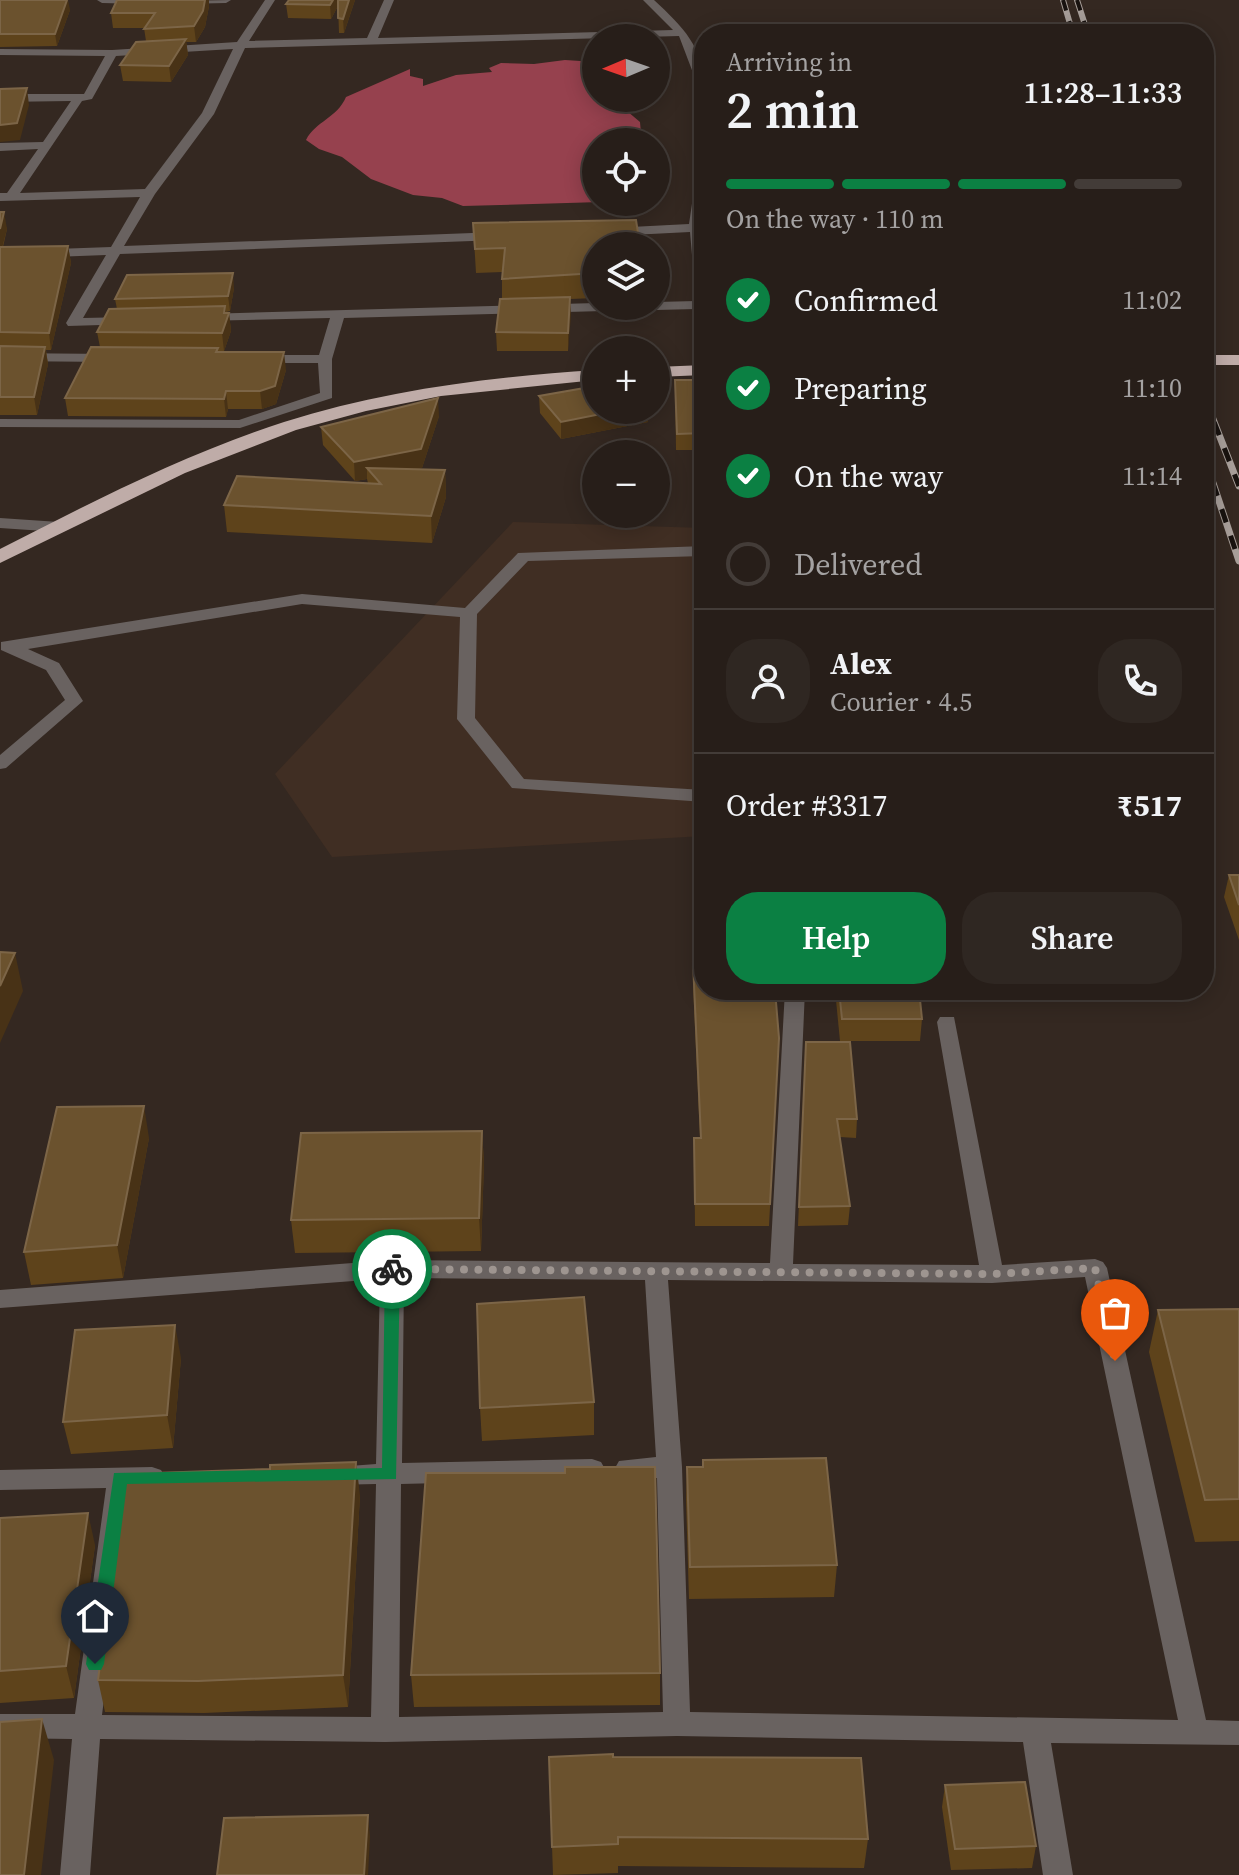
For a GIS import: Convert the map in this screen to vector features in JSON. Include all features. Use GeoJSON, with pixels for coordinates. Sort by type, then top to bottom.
{"type":"FeatureCollection","features":[{"type":"Feature","properties":{"kind":"highway"},"geometry":{"type":"LineString","coordinates":[[1214,360],[1239,360]]}},
{"type":"Feature","properties":{"kind":"highway"},"geometry":{"type":"LineString","coordinates":[[670,371],[694,370]]}},
{"type":"Feature","properties":{"kind":"highway"},"geometry":{"type":"LineString","coordinates":[[0,557],[151,482],[248,441],[350,409],[476,385],[582,376]]}},
{"type":"Feature","properties":{"kind":"street"},"geometry":{"type":"LineString","coordinates":[[102,0],[159,1]]}},
{"type":"Feature","properties":{"kind":"street"},"geometry":{"type":"LineString","coordinates":[[173,1],[226,0]]}},
{"type":"Feature","properties":{"kind":"street"},"geometry":{"type":"LineString","coordinates":[[150,320],[73,323],[149,193],[208,114],[240,46],[270,0]]}},
{"type":"Feature","properties":{"kind":"street"},"geometry":{"type":"LineString","coordinates":[[371,42],[389,0]]}},
{"type":"Feature","properties":{"kind":"street"},"geometry":{"type":"LineString","coordinates":[[648,0],[683,33],[694,61]]}},
{"type":"Feature","properties":{"kind":"street"},"geometry":{"type":"LineString","coordinates":[[0,52],[112,53],[240,46],[683,33]]}},
{"type":"Feature","properties":{"kind":"street"},"geometry":{"type":"LineString","coordinates":[[0,98],[88,97],[112,53]]}},
{"type":"Feature","properties":{"kind":"street"},"geometry":{"type":"LineString","coordinates":[[5,197],[79,97]]}},
{"type":"Feature","properties":{"kind":"street"},"geometry":{"type":"LineString","coordinates":[[0,147],[46,145]]}},
{"type":"Feature","properties":{"kind":"street"},"geometry":{"type":"LineString","coordinates":[[5,197],[149,193]]}},
{"type":"Feature","properties":{"kind":"street"},"geometry":{"type":"LineString","coordinates":[[601,232],[694,228]]}},
{"type":"Feature","properties":{"kind":"street"},"geometry":{"type":"LineString","coordinates":[[0,255],[507,236]]}},
{"type":"Feature","properties":{"kind":"street"},"geometry":{"type":"LineString","coordinates":[[197,319],[582,308]]}},
{"type":"Feature","properties":{"kind":"street"},"geometry":{"type":"LineString","coordinates":[[670,308],[694,311]]}},
{"type":"Feature","properties":{"kind":"street"},"geometry":{"type":"LineString","coordinates":[[0,423],[240,424],[327,395],[325,359],[338,314]]}},
{"type":"Feature","properties":{"kind":"street"},"geometry":{"type":"LineString","coordinates":[[0,357],[124,358]]}},
{"type":"Feature","properties":{"kind":"street"},"geometry":{"type":"LineString","coordinates":[[247,359],[325,359]]}},
{"type":"Feature","properties":{"kind":"street"},"geometry":{"type":"LineString","coordinates":[[0,523],[59,527]]}},
{"type":"Feature","properties":{"kind":"street"},"geometry":{"type":"LineString","coordinates":[[694,551],[524,556],[469,613],[466,719],[519,784],[694,795]]}},
{"type":"Feature","properties":{"kind":"street"},"geometry":{"type":"LineString","coordinates":[[4,645],[302,599],[469,613]]}},
{"type":"Feature","properties":{"kind":"street"},"geometry":{"type":"LineString","coordinates":[[0,764],[74,701],[53,667],[4,645]]}},
{"type":"Feature","properties":{"kind":"street"},"geometry":{"type":"LineString","coordinates":[[781,1272],[795,1000]]}},
{"type":"Feature","properties":{"kind":"street"},"geometry":{"type":"LineString","coordinates":[[947,1022],[992,1274]]}},
{"type":"Feature","properties":{"kind":"street"},"geometry":{"type":"LineString","coordinates":[[0,1299],[392,1269],[992,1274],[1095,1268],[1195,1733]]}},
{"type":"Feature","properties":{"kind":"street"},"geometry":{"type":"LineString","coordinates":[[385,1730],[392,1269]]}},
{"type":"Feature","properties":{"kind":"street"},"geometry":{"type":"LineString","coordinates":[[656,1273],[669,1467],[677,1724]]}},
{"type":"Feature","properties":{"kind":"street"},"geometry":{"type":"LineString","coordinates":[[311,1475],[669,1467]]}},
{"type":"Feature","properties":{"kind":"street"},"geometry":{"type":"LineString","coordinates":[[75,1875],[87,1727],[120,1477]]}},
{"type":"Feature","properties":{"kind":"street"},"geometry":{"type":"LineString","coordinates":[[0,1480],[184,1477]]}},
{"type":"Feature","properties":{"kind":"street"},"geometry":{"type":"LineString","coordinates":[[0,1726],[385,1730],[677,1724],[1239,1733]]}},
{"type":"Feature","properties":{"kind":"street"},"geometry":{"type":"LineString","coordinates":[[1035,1730],[1058,1875]]}},
{"type":"Feature","properties":{"kind":"shaded area"},"geometry":{"type":"Polygon","coordinates":[[[582,61],[582,112],[628,112],[640,122],[641,128],[582,128],[582,203],[463,206],[442,198],[413,195],[371,179],[342,157],[319,149],[306,140],[346,97],[410,69],[410,76],[423,79],[423,86],[456,75],[492,72],[489,68],[501,63],[582,61]]]}},
{"type":"Feature","properties":{"kind":"shaded area"},"geometry":{"type":"Polygon","coordinates":[[[513,522],[582,524],[582,528],[694,528],[694,837],[332,857],[275,774],[513,522]]]}},
{"type":"Feature","properties":{"kind":"building"},"geometry":{"type":"Polygon","coordinates":[[[0,0],[67,0],[55,34],[0,34],[0,0]]]}},
{"type":"Feature","properties":{"kind":"building"},"geometry":{"type":"Polygon","coordinates":[[[117,0],[205,0],[203,11],[194,26],[144,29],[155,13],[111,13],[117,0]]]}},
{"type":"Feature","properties":{"kind":"building"},"geometry":{"type":"Polygon","coordinates":[[[289,0],[333,0],[330,5],[286,4],[289,0]]]}},
{"type":"Feature","properties":{"kind":"building"},"geometry":{"type":"Polygon","coordinates":[[[338,0],[349,0],[343,19],[338,18],[338,0]]]}},
{"type":"Feature","properties":{"kind":"building"},"geometry":{"type":"Polygon","coordinates":[[[186,39],[169,66],[120,65],[136,42],[186,39]]]}},
{"type":"Feature","properties":{"kind":"building"},"geometry":{"type":"Polygon","coordinates":[[[27,88],[17,123],[0,125],[0,89],[27,88]]]}},
{"type":"Feature","properties":{"kind":"building"},"geometry":{"type":"Polygon","coordinates":[[[636,220],[638,232],[582,232],[582,274],[502,279],[505,248],[475,249],[473,223],[636,220]]]}},
{"type":"Feature","properties":{"kind":"building"},"geometry":{"type":"Polygon","coordinates":[[[68,246],[49,333],[0,332],[0,247],[68,246]]]}},
{"type":"Feature","properties":{"kind":"building"},"geometry":{"type":"Polygon","coordinates":[[[233,273],[228,296],[115,299],[127,275],[233,273]]]}},
{"type":"Feature","properties":{"kind":"building"},"geometry":{"type":"Polygon","coordinates":[[[570,297],[568,333],[496,332],[500,299],[570,297]]]}},
{"type":"Feature","properties":{"kind":"building"},"geometry":{"type":"Polygon","coordinates":[[[225,306],[224,313],[229,313],[222,333],[97,332],[109,309],[225,306]]]}},
{"type":"Feature","properties":{"kind":"building"},"geometry":{"type":"Polygon","coordinates":[[[0,346],[45,347],[34,397],[0,397],[0,346]]]}},
{"type":"Feature","properties":{"kind":"building"},"geometry":{"type":"Polygon","coordinates":[[[91,347],[284,352],[275,386],[260,391],[226,391],[224,399],[65,398],[91,347]]]}},
{"type":"Feature","properties":{"kind":"building"},"geometry":{"type":"Polygon","coordinates":[[[675,380],[694,380],[694,433],[677,434],[675,380]]]}},
{"type":"Feature","properties":{"kind":"building"},"geometry":{"type":"Polygon","coordinates":[[[582,388],[582,418],[561,422],[539,396],[582,388]]]}},
{"type":"Feature","properties":{"kind":"building"},"geometry":{"type":"Polygon","coordinates":[[[438,398],[421,449],[354,462],[321,427],[438,398]]]}},
{"type":"Feature","properties":{"kind":"building"},"geometry":{"type":"Polygon","coordinates":[[[367,468],[445,470],[431,516],[224,505],[237,476],[381,484],[367,468]]]}},
{"type":"Feature","properties":{"kind":"building"},"geometry":{"type":"Polygon","coordinates":[[[1229,875],[1239,875],[1239,905],[1229,875]]]}},
{"type":"Feature","properties":{"kind":"building"},"geometry":{"type":"Polygon","coordinates":[[[0,952],[15,953],[0,986],[0,952]]]}},
{"type":"Feature","properties":{"kind":"building"},"geometry":{"type":"Polygon","coordinates":[[[695,1000],[776,1000],[779,1038],[770,1204],[695,1204],[694,1138],[701,1138],[695,1000]]]}},
{"type":"Feature","properties":{"kind":"building"},"geometry":{"type":"Polygon","coordinates":[[[840,1000],[920,1000],[922,1019],[842,1019],[840,1000]]]}},
{"type":"Feature","properties":{"kind":"building"},"geometry":{"type":"Polygon","coordinates":[[[806,1042],[850,1042],[857,1119],[837,1119],[850,1206],[799,1207],[806,1042]]]}},
{"type":"Feature","properties":{"kind":"building"},"geometry":{"type":"Polygon","coordinates":[[[144,1106],[117,1245],[24,1252],[57,1107],[144,1106]]]}},
{"type":"Feature","properties":{"kind":"building"},"geometry":{"type":"Polygon","coordinates":[[[482,1131],[479,1218],[291,1220],[301,1133],[482,1131]]]}},
{"type":"Feature","properties":{"kind":"building"},"geometry":{"type":"Polygon","coordinates":[[[584,1297],[594,1402],[480,1408],[477,1304],[584,1297]]]}},
{"type":"Feature","properties":{"kind":"building"},"geometry":{"type":"Polygon","coordinates":[[[1239,1309],[1239,1499],[1205,1500],[1158,1310],[1239,1309]]]}},
{"type":"Feature","properties":{"kind":"building"},"geometry":{"type":"Polygon","coordinates":[[[175,1325],[167,1415],[63,1422],[75,1330],[175,1325]]]}},
{"type":"Feature","properties":{"kind":"building"},"geometry":{"type":"Polygon","coordinates":[[[826,1458],[837,1565],[690,1567],[687,1467],[703,1467],[703,1460],[826,1458]]]}},
{"type":"Feature","properties":{"kind":"building"},"geometry":{"type":"Polygon","coordinates":[[[356,1462],[343,1675],[198,1681],[98,1680],[125,1474],[270,1469],[270,1465],[356,1462]]]}},
{"type":"Feature","properties":{"kind":"building"},"geometry":{"type":"Polygon","coordinates":[[[565,1467],[655,1467],[660,1673],[411,1675],[426,1473],[565,1473],[565,1467]]]}},
{"type":"Feature","properties":{"kind":"building"},"geometry":{"type":"Polygon","coordinates":[[[88,1513],[66,1666],[0,1671],[0,1518],[88,1513]]]}},
{"type":"Feature","properties":{"kind":"building"},"geometry":{"type":"Polygon","coordinates":[[[42,1719],[24,1875],[0,1875],[0,1722],[42,1719]]]}},
{"type":"Feature","properties":{"kind":"building"},"geometry":{"type":"Polygon","coordinates":[[[613,1754],[613,1757],[861,1758],[868,1839],[618,1837],[618,1844],[552,1847],[549,1757],[613,1754]]]}},
{"type":"Feature","properties":{"kind":"building"},"geometry":{"type":"Polygon","coordinates":[[[1025,1782],[1036,1846],[955,1849],[945,1785],[1025,1782]]]}},
{"type":"Feature","properties":{"kind":"building"},"geometry":{"type":"Polygon","coordinates":[[[368,1815],[364,1875],[217,1875],[224,1818],[368,1815]]]}},
{"type":"Feature","properties":{"kind":"railway"},"geometry":{"type":"LineString","coordinates":[[1063,0],[1070,24]]}},
{"type":"Feature","properties":{"kind":"railway"},"geometry":{"type":"LineString","coordinates":[[1077,0],[1085,24]]}},
{"type":"Feature","properties":{"kind":"railway"},"geometry":{"type":"LineString","coordinates":[[1214,422],[1239,486]]}},
{"type":"Feature","properties":{"kind":"railway"},"geometry":{"type":"LineString","coordinates":[[1214,486],[1239,561]]}},
{"type":"Feature","properties":{"kind":"way so far"},"geometry":{"type":"LineString","coordinates":[[392,1269],[992,1274],[1095,1268],[1115,1361]]}},
{"type":"Feature","properties":{"kind":"route"},"geometry":{"type":"LineString","coordinates":[[95,1664],[120,1477],[391,1474],[392,1269]]}}]}
